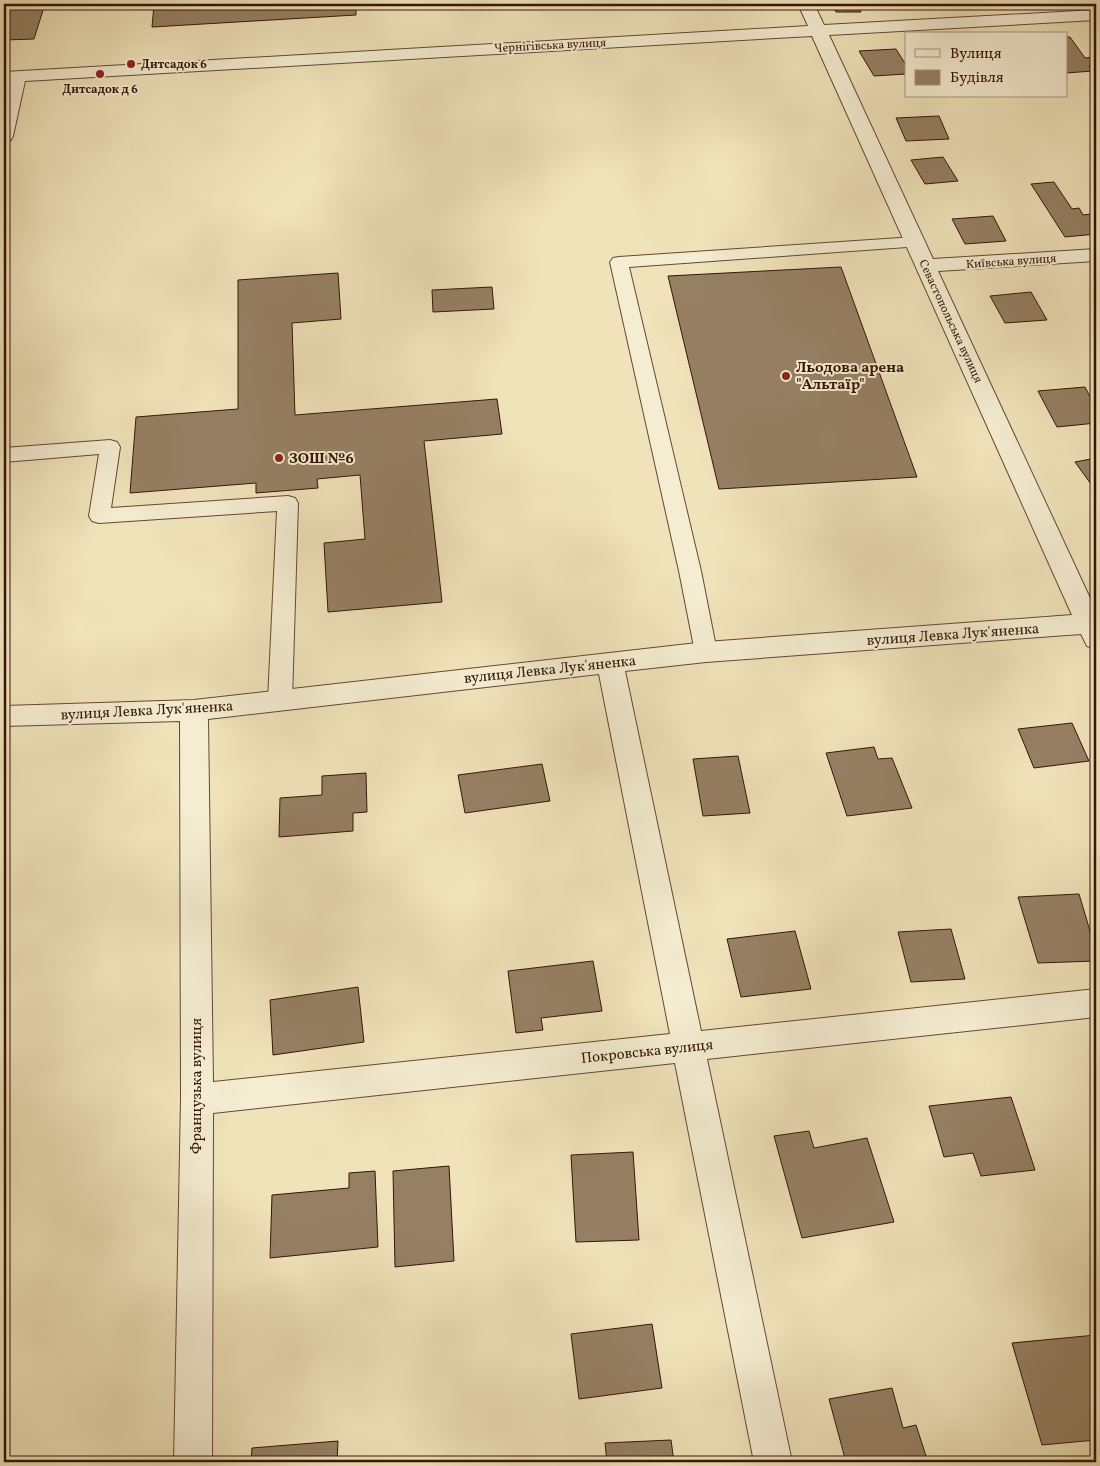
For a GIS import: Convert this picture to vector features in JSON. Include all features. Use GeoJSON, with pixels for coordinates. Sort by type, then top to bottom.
{"type":"FeatureCollection","features":[{"type":"Feature","properties":{"kind":"street","name":"Севастопольська вулиця"},"geometry":{"type":"LineString","coordinates":[[806,4],[925,266],[1094,628]]}},
{"type":"Feature","properties":{"kind":"street","name":"Чернігівська вулиця"},"geometry":{"type":"LineString","coordinates":[[10,77],[818,29],[1096,15]]}},
{"type":"Feature","properties":{"kind":"street"},"geometry":{"type":"LineString","coordinates":[[4,136],[10,77]]}},
{"type":"Feature","properties":{"kind":"street","name":"Київська вулиця"},"geometry":{"type":"LineString","coordinates":[[925,266],[1096,255]]}},
{"type":"Feature","properties":{"kind":"street","name":"вулиця Левка Лук'яненка"},"geometry":{"type":"LineString","coordinates":[[4,716],[194,710],[706,652],[1094,628]]}},
{"type":"Feature","properties":{"kind":"street"},"geometry":{"type":"LineString","coordinates":[[610,662],[773,1462]]}},
{"type":"Feature","properties":{"kind":"street","name":"Французька вулиця"},"geometry":{"type":"LineString","coordinates":[[193,1462],[197,1098],[194,710]]}},
{"type":"Feature","properties":{"kind":"street","name":"Покровська вулиця"},"geometry":{"type":"LineString","coordinates":[[197,1098],[1096,1003]]}},
{"type":"Feature","properties":{"kind":"lane"},"geometry":{"type":"LineString","coordinates":[[706,652],[690,571],[618,262],[915,242]]}},
{"type":"Feature","properties":{"kind":"lane"},"geometry":{"type":"LineString","coordinates":[[4,455],[110,447],[99,516],[288,503],[280,700]]}},
{"type":"Feature","properties":{"kind":"building"},"geometry":{"type":"Polygon","coordinates":[[[4,4],[45,4],[34,39],[4,40],[4,4]]]}},
{"type":"Feature","properties":{"kind":"building"},"geometry":{"type":"Polygon","coordinates":[[[356,4],[356,15],[152,27],[154,5],[356,4]]]}},
{"type":"Feature","properties":{"kind":"building"},"geometry":{"type":"Polygon","coordinates":[[[833,4],[866,4],[868,6],[858,7],[861,12],[836,12],[833,4]]]}},
{"type":"Feature","properties":{"kind":"building"},"geometry":{"type":"Polygon","coordinates":[[[905,4],[933,4],[936,8],[908,9],[905,4]]]}},
{"type":"Feature","properties":{"kind":"building"},"geometry":{"type":"Polygon","coordinates":[[[1068,37],[1070,37],[1085,58],[1096,57],[1096,66],[1089,66],[1093,71],[1068,73],[1068,37]]]}},
{"type":"Feature","properties":{"kind":"building"},"geometry":{"type":"Polygon","coordinates":[[[896,49],[905,63],[905,74],[874,76],[859,51],[896,49]]]}},
{"type":"Feature","properties":{"kind":"building"},"geometry":{"type":"Polygon","coordinates":[[[939,116],[949,139],[906,141],[896,118],[939,116]]]}},
{"type":"Feature","properties":{"kind":"building"},"geometry":{"type":"Polygon","coordinates":[[[943,157],[958,181],[925,184],[911,160],[943,157]]]}},
{"type":"Feature","properties":{"kind":"building"},"geometry":{"type":"Polygon","coordinates":[[[1054,182],[1072,209],[1079,208],[1083,215],[1092,214],[1096,221],[1096,234],[1065,237],[1031,184],[1054,182]]]}},
{"type":"Feature","properties":{"kind":"building"},"geometry":{"type":"Polygon","coordinates":[[[993,216],[1006,241],[965,244],[952,219],[993,216]]]}},
{"type":"Feature","properties":{"kind":"building","name":"Льодова арена \"Альтаїр\""},"geometry":{"type":"Polygon","coordinates":[[[841,267],[917,477],[719,489],[668,276],[841,267]]]}},
{"type":"Feature","properties":{"kind":"building","name":"ЗОШ №6"},"geometry":{"type":"Polygon","coordinates":[[[338,273],[341,319],[292,323],[295,415],[497,399],[502,434],[424,441],[442,602],[328,612],[324,543],[365,539],[360,475],[317,479],[318,488],[256,493],[256,483],[130,493],[136,417],[238,409],[238,280],[338,273]]]}},
{"type":"Feature","properties":{"kind":"building"},"geometry":{"type":"Polygon","coordinates":[[[492,287],[494,309],[433,312],[432,290],[492,287]]]}},
{"type":"Feature","properties":{"kind":"building"},"geometry":{"type":"Polygon","coordinates":[[[1031,292],[1047,320],[1005,323],[990,296],[1031,292]]]}},
{"type":"Feature","properties":{"kind":"building"},"geometry":{"type":"Polygon","coordinates":[[[1085,387],[1096,408],[1096,423],[1057,427],[1038,391],[1085,387]]]}},
{"type":"Feature","properties":{"kind":"building"},"geometry":{"type":"Polygon","coordinates":[[[1096,458],[1096,491],[1075,462],[1096,458]]]}},
{"type":"Feature","properties":{"kind":"building"},"geometry":{"type":"Polygon","coordinates":[[[1072,723],[1089,761],[1034,768],[1018,729],[1072,723]]]}},
{"type":"Feature","properties":{"kind":"building"},"geometry":{"type":"Polygon","coordinates":[[[874,747],[878,759],[892,758],[912,808],[847,816],[826,753],[874,747]]]}},
{"type":"Feature","properties":{"kind":"building"},"geometry":{"type":"Polygon","coordinates":[[[738,756],[750,813],[703,816],[693,759],[738,756]]]}},
{"type":"Feature","properties":{"kind":"building"},"geometry":{"type":"Polygon","coordinates":[[[542,764],[550,801],[465,813],[458,775],[542,764]]]}},
{"type":"Feature","properties":{"kind":"building"},"geometry":{"type":"Polygon","coordinates":[[[366,773],[367,812],[353,813],[353,831],[279,837],[280,798],[322,795],[322,776],[366,773]]]}},
{"type":"Feature","properties":{"kind":"building"},"geometry":{"type":"Polygon","coordinates":[[[1079,894],[1096,951],[1096,961],[1038,963],[1018,897],[1079,894]]]}},
{"type":"Feature","properties":{"kind":"building"},"geometry":{"type":"Polygon","coordinates":[[[951,929],[965,979],[911,982],[898,932],[951,929]]]}},
{"type":"Feature","properties":{"kind":"building"},"geometry":{"type":"Polygon","coordinates":[[[795,931],[811,989],[741,997],[727,939],[795,931]]]}},
{"type":"Feature","properties":{"kind":"building"},"geometry":{"type":"Polygon","coordinates":[[[593,961],[602,1011],[541,1018],[543,1030],[516,1033],[508,971],[593,961]]]}},
{"type":"Feature","properties":{"kind":"building"},"geometry":{"type":"Polygon","coordinates":[[[358,987],[364,1042],[273,1055],[270,1000],[358,987]]]}},
{"type":"Feature","properties":{"kind":"building"},"geometry":{"type":"Polygon","coordinates":[[[1011,1097],[1035,1170],[981,1176],[973,1153],[944,1157],[929,1106],[1011,1097]]]}},
{"type":"Feature","properties":{"kind":"building"},"geometry":{"type":"Polygon","coordinates":[[[809,1131],[814,1148],[867,1138],[894,1222],[802,1238],[774,1136],[809,1131]]]}},
{"type":"Feature","properties":{"kind":"building"},"geometry":{"type":"Polygon","coordinates":[[[633,1152],[639,1240],[576,1242],[571,1155],[633,1152]]]}},
{"type":"Feature","properties":{"kind":"building"},"geometry":{"type":"Polygon","coordinates":[[[449,1166],[454,1261],[395,1267],[393,1171],[449,1166]]]}},
{"type":"Feature","properties":{"kind":"building"},"geometry":{"type":"Polygon","coordinates":[[[375,1171],[378,1247],[270,1258],[272,1195],[349,1188],[349,1173],[375,1171]]]}},
{"type":"Feature","properties":{"kind":"building"},"geometry":{"type":"Polygon","coordinates":[[[652,1324],[662,1388],[579,1399],[571,1334],[652,1324]]]}},
{"type":"Feature","properties":{"kind":"building"},"geometry":{"type":"Polygon","coordinates":[[[1096,1335],[1096,1440],[1042,1445],[1012,1343],[1096,1335]]]}},
{"type":"Feature","properties":{"kind":"building"},"geometry":{"type":"Polygon","coordinates":[[[892,1388],[903,1428],[916,1425],[927,1459],[909,1462],[846,1462],[829,1399],[892,1388]]]}},
{"type":"Feature","properties":{"kind":"building"},"geometry":{"type":"Polygon","coordinates":[[[671,1440],[674,1462],[607,1462],[605,1443],[671,1440]]]}},
{"type":"Feature","properties":{"kind":"building"},"geometry":{"type":"Polygon","coordinates":[[[338,1441],[337,1462],[251,1462],[252,1448],[338,1441]]]}},
{"type":"Feature","properties":{"kind":"place","name":"Дитсадок 6"},"geometry":{"type":"Point","coordinates":[131,64]}},
{"type":"Feature","properties":{"kind":"place","name":"Дитсадок д 6"},"geometry":{"type":"Point","coordinates":[100,74]}},
{"type":"Feature","properties":{"kind":"place","name":"Льодова арена \"Альтаїр\""},"geometry":{"type":"Point","coordinates":[786,376]}},
{"type":"Feature","properties":{"kind":"place","name":"ЗОШ №6"},"geometry":{"type":"Point","coordinates":[279,458]}}]}
